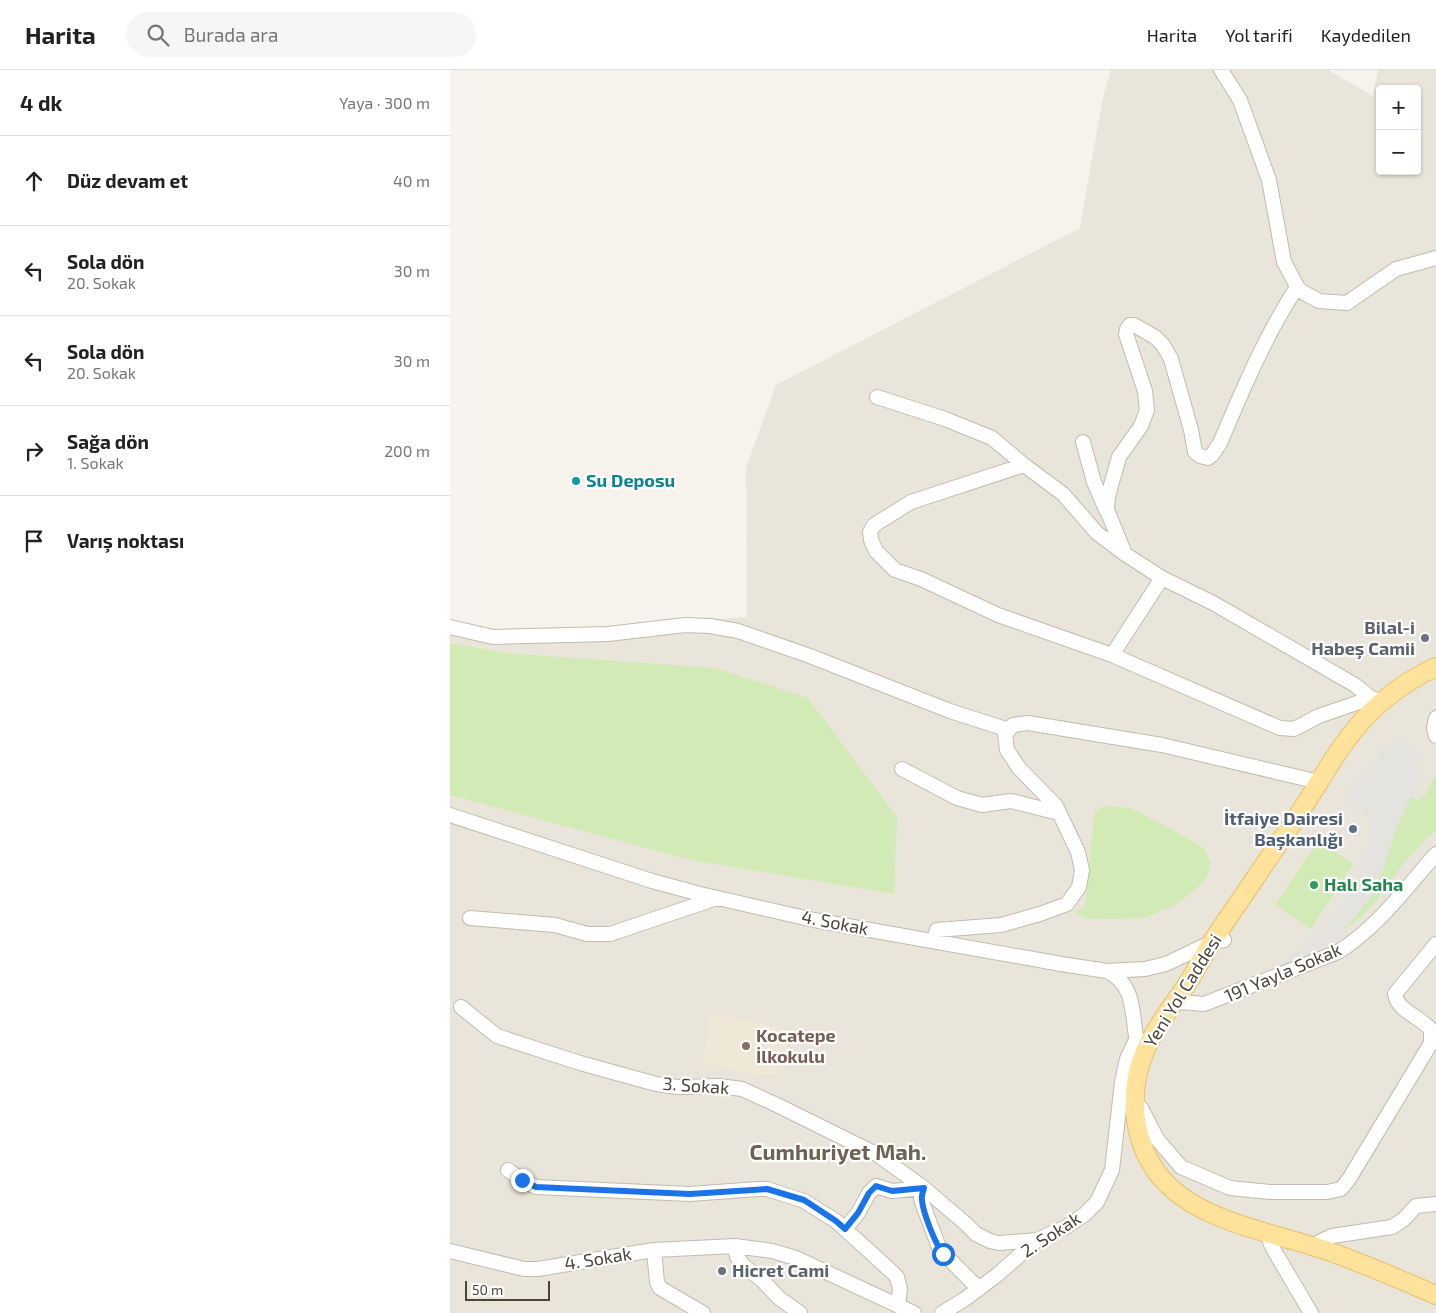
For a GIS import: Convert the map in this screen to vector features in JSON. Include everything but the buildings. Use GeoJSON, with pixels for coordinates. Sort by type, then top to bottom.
{"type":"FeatureCollection","features":[{"type":"Feature","properties":{"kind":"main road","name":"Yeni Yol Caddesi"},"geometry":{"type":"LineString","coordinates":[[1436,667],[1376,700],[1346,741],[1181,1002],[1143,1049],[1142,1085],[1142,1108],[1146,1135],[1154,1154],[1170,1177],[1192,1194],[1226,1210],[1248,1215],[1322,1241],[1436,1285]]}},
{"type":"Feature","properties":{"kind":"main road","name":"Yeni Yol Caddesi"},"geometry":{"type":"LineString","coordinates":[[1436,673],[1428,676],[1396,700],[1377,717],[1354,744],[1166,1014],[1143,1049],[1136,1085],[1135,1116],[1140,1141],[1151,1164],[1170,1188],[1184,1199],[1214,1215],[1329,1252],[1436,1295]]}},
{"type":"Feature","properties":{"kind":"street"},"geometry":{"type":"LineString","coordinates":[[1222,70],[1240,100],[1270,180],[1284,262],[1299,290],[1319,301],[1347,303],[1396,269],[1436,258]]}},
{"type":"Feature","properties":{"kind":"street"},"geometry":{"type":"LineString","coordinates":[[1107,510],[1108,496],[1119,457],[1141,426],[1147,410],[1145,391],[1126,334],[1127,329],[1134,325],[1143,328],[1163,345],[1170,359],[1191,430],[1195,452],[1200,456],[1208,458],[1220,442],[1255,362],[1282,310],[1297,287]]}},
{"type":"Feature","properties":{"kind":"street"},"geometry":{"type":"LineString","coordinates":[[878,397],[945,419],[992,438],[1063,494],[1097,533],[1125,554],[1162,578],[1213,603],[1308,657],[1376,700]]}},
{"type":"Feature","properties":{"kind":"street"},"geometry":{"type":"LineString","coordinates":[[1083,442],[1094,482],[1125,554]]}},
{"type":"Feature","properties":{"kind":"street"},"geometry":{"type":"LineString","coordinates":[[1024,465],[911,502],[874,525],[870,532],[876,551],[895,570],[922,579],[998,616],[1112,655],[1280,728],[1294,729],[1319,716],[1376,700]]}},
{"type":"Feature","properties":{"kind":"street"},"geometry":{"type":"LineString","coordinates":[[1112,655],[1162,578]]}},
{"type":"Feature","properties":{"kind":"street"},"geometry":{"type":"LineString","coordinates":[[450,627],[493,637],[608,634],[685,625],[710,626],[738,631],[810,656],[950,711],[1009,730]]}},
{"type":"Feature","properties":{"kind":"street"},"geometry":{"type":"LineString","coordinates":[[1436,718],[1434,728],[1436,736]]}},
{"type":"Feature","properties":{"kind":"street"},"geometry":{"type":"LineString","coordinates":[[934,941],[937,930],[1001,924],[1040,914],[1067,904],[1079,887],[1082,870],[1078,852],[1056,806],[1019,768],[1007,750],[1005,734],[1013,725],[1028,723],[1162,745],[1319,782]]}},
{"type":"Feature","properties":{"kind":"street"},"geometry":{"type":"LineString","coordinates":[[902,769],[957,798],[982,805],[1011,801],[1059,813]]}},
{"type":"Feature","properties":{"kind":"street","name":"4. Sokak"},"geometry":{"type":"LineString","coordinates":[[450,815],[652,881],[718,898],[814,920],[1107,971],[1137,970],[1160,966],[1218,941]]}},
{"type":"Feature","properties":{"kind":"street","name":"191 Yayla Sokak"},"geometry":{"type":"LineString","coordinates":[[1181,1002],[1204,1004],[1338,952],[1382,916],[1436,854]]}},
{"type":"Feature","properties":{"kind":"street"},"geometry":{"type":"LineString","coordinates":[[470,918],[555,925],[586,934],[610,934],[718,898]]}},
{"type":"Feature","properties":{"kind":"street"},"geometry":{"type":"LineString","coordinates":[[1142,1108],[1157,1139],[1180,1167],[1230,1188],[1270,1192],[1327,1192],[1341,1189],[1354,1171],[1431,1043],[1431,1030],[1400,1004],[1395,994],[1436,944]]}},
{"type":"Feature","properties":{"kind":"street","name":"2. Sokak"},"geometry":{"type":"LineString","coordinates":[[942,1313],[979,1288],[1037,1240],[1066,1227],[1085,1214],[1101,1196],[1112,1170],[1122,1082],[1127,1059],[1143,1049],[1124,986],[1116,976],[1107,971]]}},
{"type":"Feature","properties":{"kind":"street","name":"3. Sokak"},"geometry":{"type":"LineString","coordinates":[[461,1007],[497,1036],[634,1079],[669,1086],[719,1086],[742,1090],[777,1105],[878,1155],[924,1188],[976,1234],[999,1243],[1037,1240]]}},
{"type":"Feature","properties":{"kind":"street"},"geometry":{"type":"LineString","coordinates":[[508,1170],[536,1187],[690,1194],[767,1189],[804,1200],[836,1221],[896,1277],[901,1293],[898,1306]]}},
{"type":"Feature","properties":{"kind":"street"},"geometry":{"type":"LineString","coordinates":[[845,1229],[858,1213],[869,1193],[876,1186],[892,1191],[924,1188],[921,1198],[940,1250],[979,1288]]}},
{"type":"Feature","properties":{"kind":"street"},"geometry":{"type":"LineString","coordinates":[[1322,1241],[1332,1236],[1392,1227],[1403,1220],[1416,1206],[1436,1204]]}},
{"type":"Feature","properties":{"kind":"street"},"geometry":{"type":"LineString","coordinates":[[1270,1234],[1270,1242],[1275,1252],[1311,1313]]}},
{"type":"Feature","properties":{"kind":"street"},"geometry":{"type":"LineString","coordinates":[[735,1246],[735,1253],[744,1266],[763,1280],[779,1298],[800,1313]]}},
{"type":"Feature","properties":{"kind":"street","name":"4. Sokak"},"geometry":{"type":"LineString","coordinates":[[450,1251],[524,1269],[538,1269],[654,1250],[735,1246],[772,1251],[796,1258],[914,1313]]}},
{"type":"Feature","properties":{"kind":"street"},"geometry":{"type":"LineString","coordinates":[[654,1250],[657,1282],[660,1288],[703,1313]]}},
{"type":"Feature","properties":{"kind":"shaded area"},"geometry":{"type":"Polygon","coordinates":[[[1111,70],[1328,70],[1373,96],[1378,70],[1436,70],[1436,1313],[450,1313],[450,636],[747,617],[746,468],[776,385],[1080,228],[1102,102],[1111,70]]]}},
{"type":"Feature","properties":{"kind":"shaded area"},"geometry":{"type":"Polygon","coordinates":[[[1401,738],[1423,755],[1416,765],[1425,775],[1413,793],[1396,829],[1378,883],[1370,898],[1324,953],[1276,968],[1330,920],[1344,900],[1360,869],[1373,825],[1368,818],[1343,799],[1379,754],[1375,750],[1381,745],[1391,751],[1401,738]]]}},
{"type":"Feature","properties":{"kind":"shaded area","name":"Kocatepe İlkokulu"},"geometry":{"type":"Polygon","coordinates":[[[711,1013],[790,1030],[780,1076],[760,1076],[703,1063],[711,1013]]]}},
{"type":"Feature","properties":{"kind":"green space"},"geometry":{"type":"Polygon","coordinates":[[[450,643],[506,653],[716,668],[808,698],[897,817],[894,894],[691,860],[450,795],[450,643]]]}},
{"type":"Feature","properties":{"kind":"green space"},"geometry":{"type":"Polygon","coordinates":[[[1436,773],[1436,830],[1408,858],[1370,907],[1353,924],[1344,929],[1370,898],[1378,883],[1396,829],[1411,797],[1418,800],[1426,794],[1436,773]]]}},
{"type":"Feature","properties":{"kind":"green space"},"geometry":{"type":"Polygon","coordinates":[[[1105,806],[1131,808],[1204,848],[1211,863],[1206,878],[1195,890],[1174,906],[1144,918],[1088,919],[1074,913],[1085,906],[1095,811],[1105,806]]]}},
{"type":"Feature","properties":{"kind":"green space","name":"Halı Saha"},"geometry":{"type":"Polygon","coordinates":[[[1318,841],[1353,864],[1311,929],[1275,905],[1318,841]]]}},
{"type":"Feature","properties":{"kind":"place","name":"Su Deposu"},"geometry":{"type":"Point","coordinates":[576,481]}},
{"type":"Feature","properties":{"kind":"place","name":"Bilal-i Habeş Camii"},"geometry":{"type":"Point","coordinates":[1425,638]}},
{"type":"Feature","properties":{"kind":"place","name":"İtfaiye Dairesi Başkanlığı"},"geometry":{"type":"Point","coordinates":[1353,829]}},
{"type":"Feature","properties":{"kind":"place","name":"Halı Saha"},"geometry":{"type":"Point","coordinates":[1314,885]}},
{"type":"Feature","properties":{"kind":"place","name":"Kocatepe İlkokulu"},"geometry":{"type":"Point","coordinates":[746,1046]}},
{"type":"Feature","properties":{"kind":"place","name":"Hicret Cami"},"geometry":{"type":"Point","coordinates":[722,1271]}},
{"type":"Feature","properties":{"kind":"district","name":"Cumhuriyet Mah."},"geometry":{"type":"Point","coordinates":[838,1152]}},
{"type":"Feature","properties":{"kind":"route"},"geometry":{"type":"LineString","coordinates":[[522,1180],[536,1187],[690,1194],[767,1189],[804,1200],[845,1229],[865,1203],[872,1188],[876,1186],[892,1191],[924,1188],[921,1198],[923,1205],[930,1227],[943,1254]]}}]}
